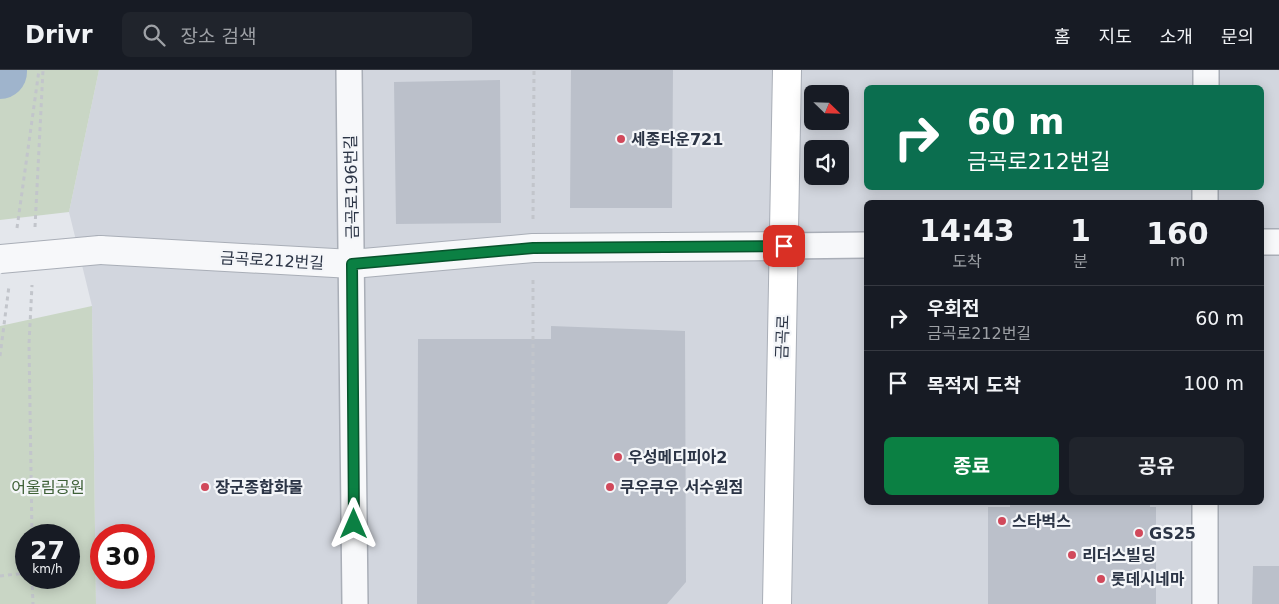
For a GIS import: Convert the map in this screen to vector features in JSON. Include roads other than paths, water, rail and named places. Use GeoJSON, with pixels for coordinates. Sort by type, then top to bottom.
{"type":"FeatureCollection","features":[{"type":"Feature","properties":{"kind":"main road","name":"금곡로"},"geometry":{"type":"LineString","coordinates":[[777,604],[787,70]]}},
{"type":"Feature","properties":{"kind":"street","name":"금곡로196번길"},"geometry":{"type":"LineString","coordinates":[[349,70],[355,604]]}},
{"type":"Feature","properties":{"kind":"street"},"geometry":{"type":"LineString","coordinates":[[1206,70],[1206,85]]}},
{"type":"Feature","properties":{"kind":"street"},"geometry":{"type":"LineString","coordinates":[[1264,242],[1279,242]]}},
{"type":"Feature","properties":{"kind":"street","name":"금곡로212번길"},"geometry":{"type":"LineString","coordinates":[[5,268],[100,250],[352,264],[533,248],[784,246]]}},
{"type":"Feature","properties":{"kind":"street"},"geometry":{"type":"LineString","coordinates":[[784,246],[864,246]]}},
{"type":"Feature","properties":{"kind":"street"},"geometry":{"type":"LineString","coordinates":[[1205,505],[1205,604]]}},
{"type":"Feature","properties":{"kind":"place","name":"세종타운721"},"geometry":{"type":"Point","coordinates":[621,139]}},
{"type":"Feature","properties":{"kind":"place","name":"우성메디피아2"},"geometry":{"type":"Point","coordinates":[618,457]}},
{"type":"Feature","properties":{"kind":"place","name":"장군종합화물"},"geometry":{"type":"Point","coordinates":[205,487]}},
{"type":"Feature","properties":{"kind":"place","name":"쿠우쿠우 서수원점"},"geometry":{"type":"Point","coordinates":[610,487]}},
{"type":"Feature","properties":{"kind":"place","name":"스타벅스"},"geometry":{"type":"Point","coordinates":[1002,521]}},
{"type":"Feature","properties":{"kind":"place","name":"GS25"},"geometry":{"type":"Point","coordinates":[1139,533]}},
{"type":"Feature","properties":{"kind":"place","name":"리더스빌딩"},"geometry":{"type":"Point","coordinates":[1072,555]}},
{"type":"Feature","properties":{"kind":"place","name":"롯데시네마"},"geometry":{"type":"Point","coordinates":[1101,579]}},
{"type":"Feature","properties":{"kind":"park label","name":"어울림공원"},"geometry":{"type":"Point","coordinates":[48,487]}}]}
